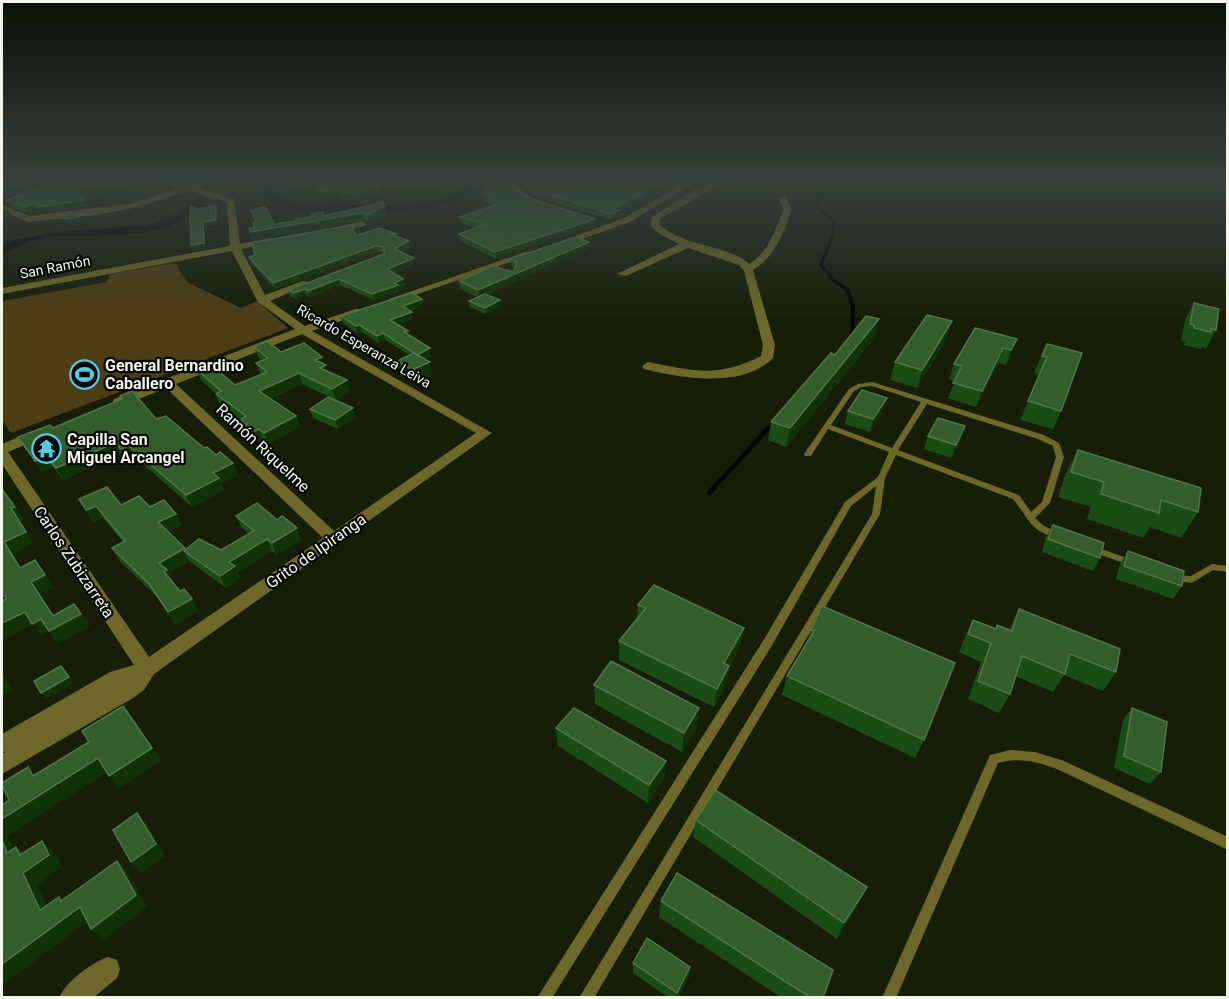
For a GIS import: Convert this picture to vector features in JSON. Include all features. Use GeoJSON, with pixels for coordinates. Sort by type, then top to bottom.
{"type":"FeatureCollection","features":[{"type":"Feature","properties":{"kind":"street","name":"Ricardo Esperanza Leiva"},"geometry":{"type":"LineString","coordinates":[[233,226],[235,247],[262,300],[303,330],[485,433]]}},
{"type":"Feature","properties":{"kind":"street"},"geometry":{"type":"LineString","coordinates":[[316,232],[353,226]]}},
{"type":"Feature","properties":{"kind":"street"},"geometry":{"type":"LineString","coordinates":[[113,404],[303,330],[613,226]]}},
{"type":"Feature","properties":{"kind":"street"},"geometry":{"type":"LineString","coordinates":[[648,366],[693,374],[736,372],[766,358],[769,345],[747,269],[743,263],[659,230],[655,226]]}},
{"type":"Feature","properties":{"kind":"street"},"geometry":{"type":"LineString","coordinates":[[747,269],[762,262],[769,254],[781,226]]}},
{"type":"Feature","properties":{"kind":"street","name":"San Ramón"},"geometry":{"type":"LineString","coordinates":[[2,291],[281,239]]}},
{"type":"Feature","properties":{"kind":"street"},"geometry":{"type":"LineString","coordinates":[[622,274],[690,243]]}},
{"type":"Feature","properties":{"kind":"street"},"geometry":{"type":"LineString","coordinates":[[262,300],[316,280]]}},
{"type":"Feature","properties":{"kind":"street","name":"Ramón Riquelme"},"geometry":{"type":"LineString","coordinates":[[168,382],[333,539]]}},
{"type":"Feature","properties":{"kind":"street"},"geometry":{"type":"LineString","coordinates":[[2,449],[50,429]]}},
{"type":"Feature","properties":{"kind":"street","name":"Grito de Ipiranga"},"geometry":{"type":"LineString","coordinates":[[2,744],[117,678],[147,669],[485,433]]}},
{"type":"Feature","properties":{"kind":"street","name":"Carlos Zubizarreta"},"geometry":{"type":"LineString","coordinates":[[2,454],[147,669]]}},
{"type":"Feature","properties":{"kind":"street","name":"Grito de Ipiranga"},"geometry":{"type":"LineString","coordinates":[[2,765],[126,692],[137,684],[147,669]]}},
{"type":"Feature","properties":{"kind":"street"},"geometry":{"type":"LineString","coordinates":[[72,998],[108,969]]}},
{"type":"Feature","properties":{"kind":"lane"},"geometry":{"type":"LineString","coordinates":[[808,454],[851,390],[860,385],[872,384],[1041,437],[1056,445],[1060,457],[1046,503],[1030,518]]}},
{"type":"Feature","properties":{"kind":"lane"},"geometry":{"type":"LineString","coordinates":[[586,998],[876,514],[881,478],[894,450],[925,401]]}},
{"type":"Feature","properties":{"kind":"lane"},"geometry":{"type":"LineString","coordinates":[[827,426],[1016,496],[1032,522],[1044,531],[1066,539]]}},
{"type":"Feature","properties":{"kind":"lane"},"geometry":{"type":"LineString","coordinates":[[544,998],[767,644],[848,504],[881,478]]}},
{"type":"Feature","properties":{"kind":"lane"},"geometry":{"type":"LineString","coordinates":[[1088,547],[1144,567]]}},
{"type":"Feature","properties":{"kind":"lane"},"geometry":{"type":"LineString","coordinates":[[1167,576],[1178,580],[1191,580],[1212,567],[1227,569]]}},
{"type":"Feature","properties":{"kind":"lane"},"geometry":{"type":"LineString","coordinates":[[889,998],[994,759],[1009,753],[1032,755],[1060,765],[1227,844]]}},
{"type":"Feature","properties":{"kind":"shaded area"},"geometry":{"type":"Polygon","coordinates":[[[170,226],[131,234],[45,238],[23,244],[2,254],[2,245],[15,240],[58,232],[170,226]]]}},
{"type":"Feature","properties":{"kind":"shaded area","name":"General Bernardino Caballero"},"geometry":{"type":"Polygon","coordinates":[[[175,263],[187,282],[241,308],[257,301],[288,328],[11,433],[2,420],[2,301],[107,282],[110,274],[175,263]]]}},
{"type":"Feature","properties":{"kind":"building"},"geometry":{"type":"Polygon","coordinates":[[[191,226],[203,226],[204,243],[191,245],[191,226]]]}},
{"type":"Feature","properties":{"kind":"building"},"geometry":{"type":"Polygon","coordinates":[[[288,226],[250,232],[249,228],[288,226]]]}},
{"type":"Feature","properties":{"kind":"building"},"geometry":{"type":"Polygon","coordinates":[[[348,226],[351,226],[356,236],[379,228],[409,241],[394,249],[414,258],[387,269],[403,279],[394,283],[398,285],[372,294],[339,279],[308,291],[305,289],[294,293],[288,290],[384,254],[384,247],[376,246],[273,283],[249,257],[255,255],[252,243],[348,226]]]}},
{"type":"Feature","properties":{"kind":"building"},"geometry":{"type":"Polygon","coordinates":[[[482,226],[575,226],[495,252],[459,234],[482,226]]]}},
{"type":"Feature","properties":{"kind":"building"},"geometry":{"type":"Polygon","coordinates":[[[576,237],[589,242],[478,290],[459,281],[493,266],[513,272],[517,262],[510,259],[576,237]]]}},
{"type":"Feature","properties":{"kind":"building"},"geometry":{"type":"Polygon","coordinates":[[[411,293],[422,299],[403,306],[412,312],[390,320],[408,331],[404,332],[430,348],[417,355],[383,333],[377,336],[341,316],[411,293]]]}},
{"type":"Feature","properties":{"kind":"building"},"geometry":{"type":"Polygon","coordinates":[[[485,294],[500,300],[485,308],[469,301],[485,294]]]}},
{"type":"Feature","properties":{"kind":"building"},"geometry":{"type":"Polygon","coordinates":[[[1194,303],[1219,309],[1216,330],[1211,329],[1211,332],[1194,328],[1194,325],[1190,324],[1194,303]]]}},
{"type":"Feature","properties":{"kind":"building"},"geometry":{"type":"Polygon","coordinates":[[[927,315],[952,321],[922,370],[895,362],[927,315]]]}},
{"type":"Feature","properties":{"kind":"building"},"geometry":{"type":"Polygon","coordinates":[[[866,316],[879,319],[790,428],[771,422],[831,353],[835,355],[866,316]]]}},
{"type":"Feature","properties":{"kind":"building"},"geometry":{"type":"Polygon","coordinates":[[[975,328],[1017,339],[1011,350],[1003,348],[982,391],[953,383],[962,366],[954,364],[975,328]]]}},
{"type":"Feature","properties":{"kind":"building"},"geometry":{"type":"Polygon","coordinates":[[[267,341],[281,352],[304,343],[322,357],[315,360],[326,365],[320,368],[347,380],[332,389],[299,373],[259,391],[296,416],[264,433],[259,429],[255,431],[241,420],[246,416],[216,394],[221,391],[196,369],[210,364],[235,385],[267,372],[256,363],[268,358],[254,347],[267,341]]]}},
{"type":"Feature","properties":{"kind":"building"},"geometry":{"type":"Polygon","coordinates":[[[1047,344],[1082,353],[1061,411],[1028,401],[1047,357],[1042,356],[1047,344]]]}},
{"type":"Feature","properties":{"kind":"building"},"geometry":{"type":"Polygon","coordinates":[[[414,353],[430,362],[412,370],[397,361],[414,353]]]}},
{"type":"Feature","properties":{"kind":"building"},"geometry":{"type":"Polygon","coordinates":[[[862,390],[887,398],[873,419],[848,411],[862,390]]]}},
{"type":"Feature","properties":{"kind":"building"},"geometry":{"type":"Polygon","coordinates":[[[132,391],[156,419],[166,416],[204,448],[207,447],[216,455],[220,452],[233,463],[213,473],[219,478],[186,495],[129,446],[121,449],[115,443],[56,468],[46,456],[35,461],[18,437],[50,425],[53,428],[122,399],[120,396],[132,391]]]}},
{"type":"Feature","properties":{"kind":"building"},"geometry":{"type":"Polygon","coordinates":[[[328,397],[353,408],[335,420],[310,409],[328,397]]]}},
{"type":"Feature","properties":{"kind":"building"},"geometry":{"type":"Polygon","coordinates":[[[938,418],[965,426],[956,445],[928,436],[938,418]]]}},
{"type":"Feature","properties":{"kind":"building"},"geometry":{"type":"Polygon","coordinates":[[[1078,450],[1201,488],[1198,512],[1161,500],[1159,513],[1101,494],[1104,482],[1071,472],[1078,450]]]}},
{"type":"Feature","properties":{"kind":"building"},"geometry":{"type":"Polygon","coordinates":[[[107,487],[121,505],[139,496],[150,507],[164,500],[176,514],[158,522],[185,548],[159,563],[167,570],[164,572],[180,591],[184,589],[192,599],[168,612],[150,585],[112,548],[125,541],[96,506],[86,510],[79,499],[107,487]]]}},
{"type":"Feature","properties":{"kind":"building"},"geometry":{"type":"Polygon","coordinates":[[[2,489],[15,507],[11,508],[26,532],[4,542],[20,568],[35,560],[45,575],[31,582],[53,616],[74,604],[81,614],[49,631],[41,619],[32,624],[25,612],[2,623],[2,601],[6,599],[2,592],[2,489]]]}},
{"type":"Feature","properties":{"kind":"building"},"geometry":{"type":"Polygon","coordinates":[[[257,503],[277,520],[282,516],[297,528],[272,543],[267,539],[229,562],[235,566],[220,576],[184,551],[199,539],[221,550],[254,531],[236,516],[257,503]]]}},
{"type":"Feature","properties":{"kind":"building"},"geometry":{"type":"Polygon","coordinates":[[[1053,525],[1104,543],[1100,558],[1048,539],[1053,525]]]}},
{"type":"Feature","properties":{"kind":"building"},"geometry":{"type":"Polygon","coordinates":[[[1128,551],[1184,571],[1182,586],[1124,566],[1128,551]]]}},
{"type":"Feature","properties":{"kind":"building"},"geometry":{"type":"Polygon","coordinates":[[[654,585],[744,628],[724,663],[729,666],[717,689],[619,641],[646,608],[638,605],[654,585]]]}},
{"type":"Feature","properties":{"kind":"building"},"geometry":{"type":"Polygon","coordinates":[[[822,606],[955,663],[924,740],[787,676],[814,631],[811,630],[822,606]]]}},
{"type":"Feature","properties":{"kind":"building"},"geometry":{"type":"Polygon","coordinates":[[[1019,609],[1120,649],[1116,672],[1070,654],[1065,674],[1022,656],[1010,694],[978,681],[991,643],[968,634],[973,620],[996,629],[997,625],[1012,631],[1019,609]]]}},
{"type":"Feature","properties":{"kind":"building"},"geometry":{"type":"Polygon","coordinates":[[[611,661],[699,708],[684,733],[594,685],[611,661]]]}},
{"type":"Feature","properties":{"kind":"building"},"geometry":{"type":"Polygon","coordinates":[[[61,666],[69,677],[41,693],[34,681],[61,666]]]}},
{"type":"Feature","properties":{"kind":"building"},"geometry":{"type":"Polygon","coordinates":[[[123,706],[152,748],[109,776],[98,758],[2,819],[2,805],[9,800],[2,783],[28,767],[33,776],[89,742],[82,731],[123,706]]]}},
{"type":"Feature","properties":{"kind":"building"},"geometry":{"type":"Polygon","coordinates":[[[574,708],[666,761],[649,785],[556,728],[574,708]]]}},
{"type":"Feature","properties":{"kind":"building"},"geometry":{"type":"Polygon","coordinates":[[[1132,708],[1167,722],[1161,772],[1124,756],[1132,708]]]}},
{"type":"Feature","properties":{"kind":"building"},"geometry":{"type":"Polygon","coordinates":[[[715,790],[867,887],[844,923],[696,820],[715,790]]]}},
{"type":"Feature","properties":{"kind":"building"},"geometry":{"type":"Polygon","coordinates":[[[137,813],[156,844],[131,862],[113,830],[137,813]]]}},
{"type":"Feature","properties":{"kind":"building"},"geometry":{"type":"Polygon","coordinates":[[[2,840],[7,853],[16,847],[20,855],[42,841],[49,855],[23,873],[40,910],[59,897],[61,901],[117,861],[136,895],[91,929],[80,907],[2,964],[2,840]]]}},
{"type":"Feature","properties":{"kind":"building"},"geometry":{"type":"Polygon","coordinates":[[[677,873],[833,970],[823,998],[811,998],[661,901],[677,873]]]}},
{"type":"Feature","properties":{"kind":"building"},"geometry":{"type":"Polygon","coordinates":[[[647,938],[690,967],[677,993],[633,963],[647,938]]]}},
{"type":"Feature","properties":{"kind":"waterway"},"geometry":{"type":"LineString","coordinates":[[833,279],[821,265],[833,235],[834,226]]}},
{"type":"Feature","properties":{"kind":"waterway"},"geometry":{"type":"LineString","coordinates":[[831,278],[848,291],[853,306],[852,337]]}},
{"type":"Feature","properties":{"kind":"waterway"},"geometry":{"type":"LineString","coordinates":[[709,493],[773,423]]}},
{"type":"Feature","properties":{"kind":"place","name":"General Bernardino Caballero"},"geometry":{"type":"Point","coordinates":[84,374]}},
{"type":"Feature","properties":{"kind":"place","name":"Capilla San Miguel Arcangel"},"geometry":{"type":"Point","coordinates":[46,448]}}]}
